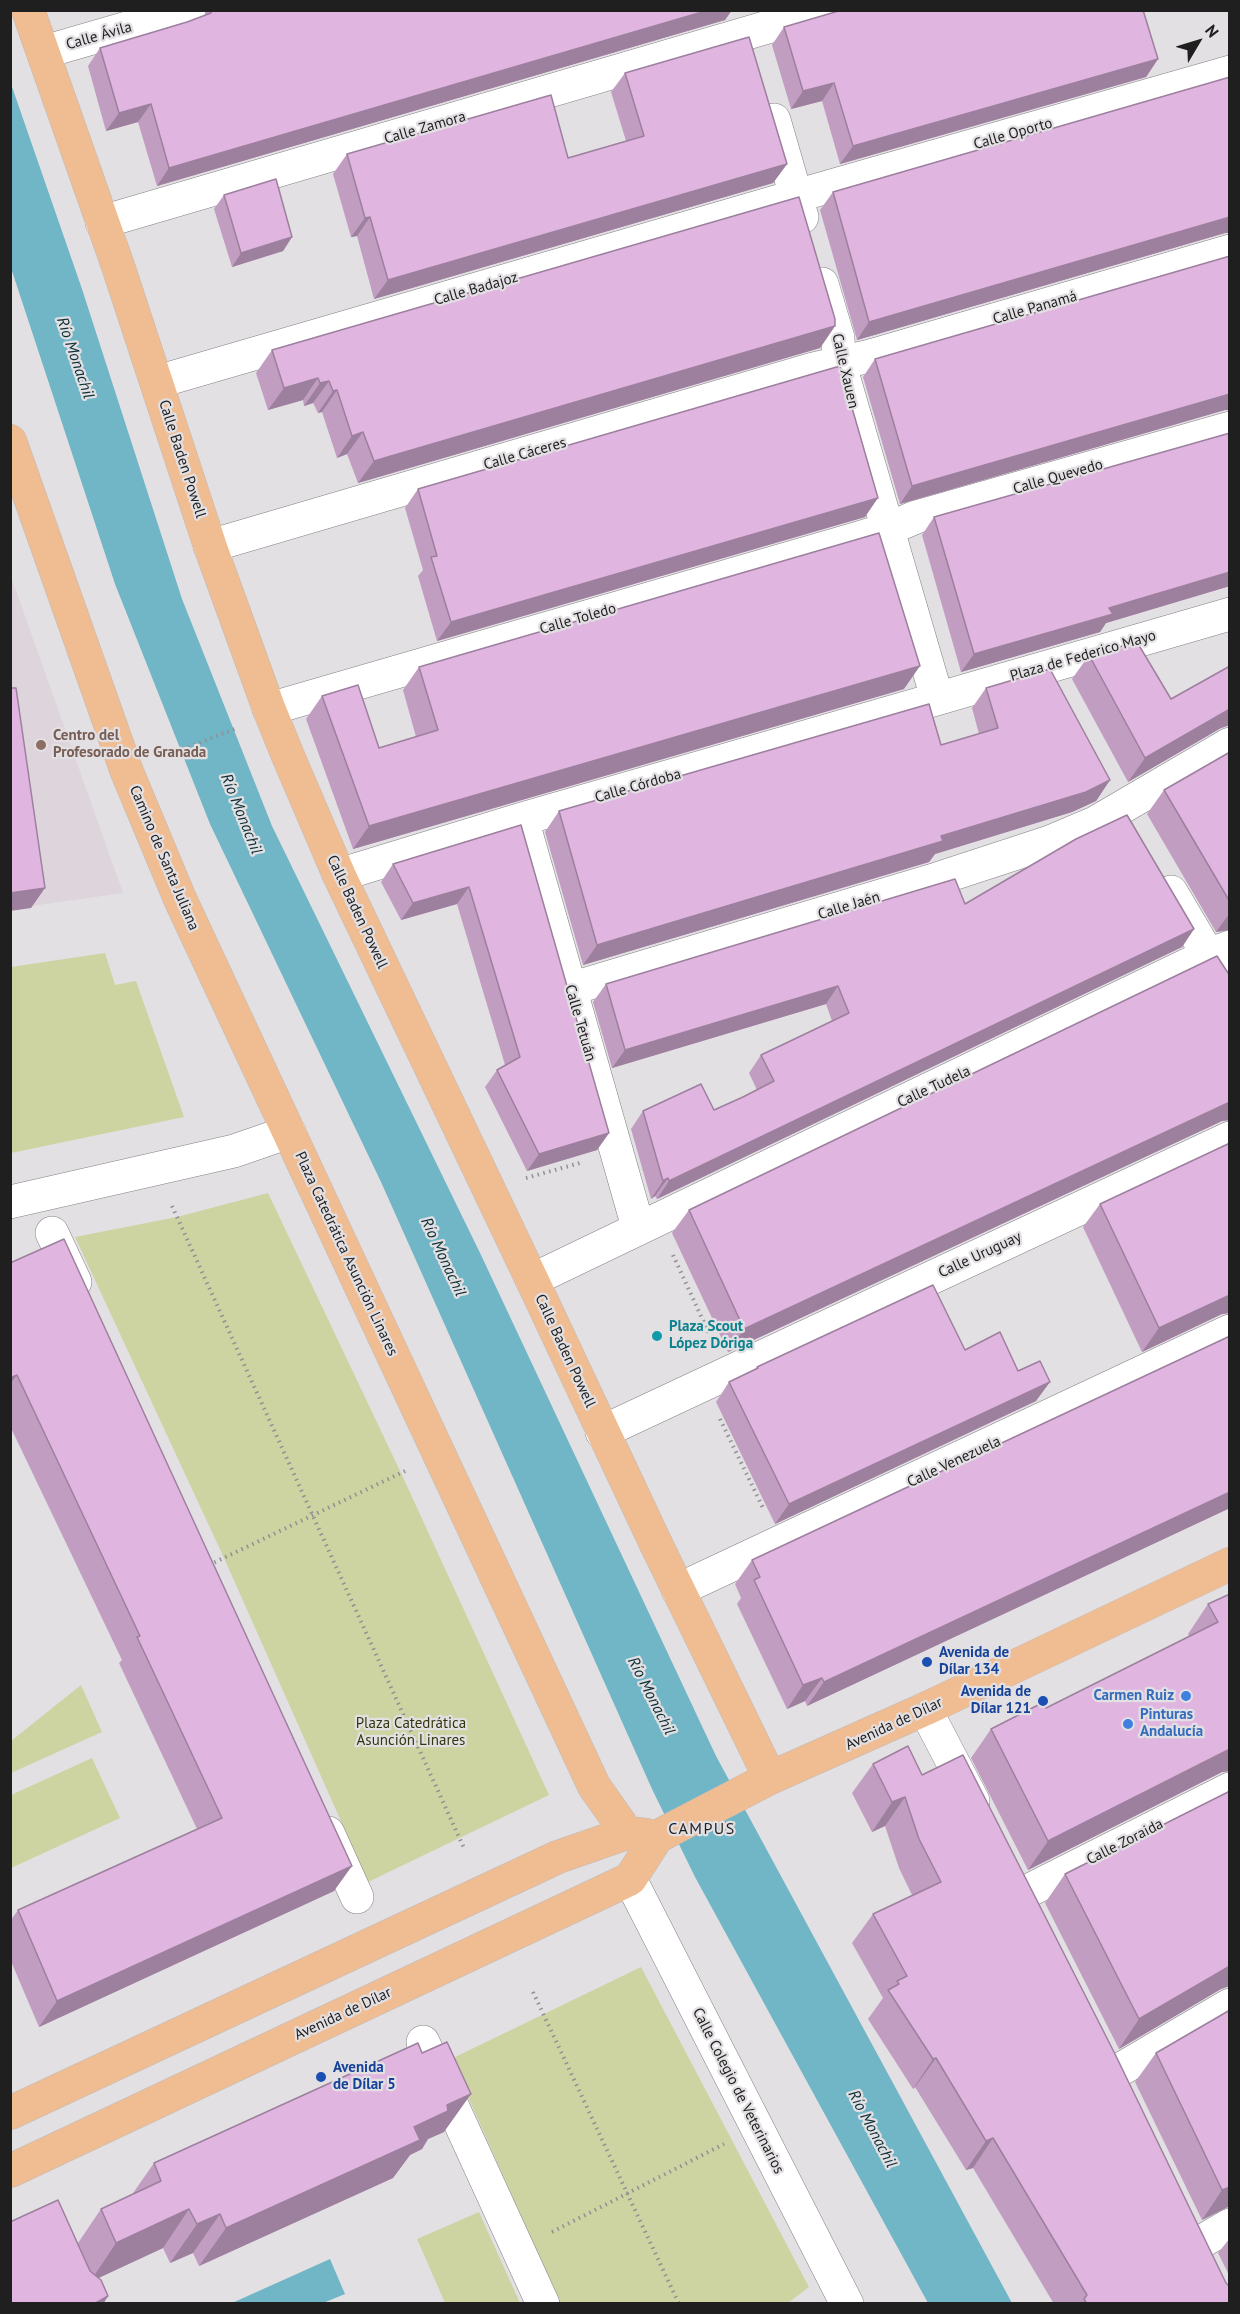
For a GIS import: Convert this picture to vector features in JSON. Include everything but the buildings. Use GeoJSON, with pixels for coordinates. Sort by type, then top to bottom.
{"type":"FeatureCollection","features":[{"type":"Feature","properties":{"kind":"main road","name":"Calle Baden Powell"},"geometry":{"type":"LineString","coordinates":[[28,10],[157,382],[210,546],[257,717],[339,875],[532,1280],[678,1590],[760,1784]]}},
{"type":"Feature","properties":{"kind":"main road","name":"Camino de Santa Juliana"},"geometry":{"type":"LineString","coordinates":[[10,441],[127,772],[180,899],[289,1132]]}},
{"type":"Feature","properties":{"kind":"main road","name":"Plaza Catedrática Asunción Linares"},"geometry":{"type":"LineString","coordinates":[[289,1132],[594,1786],[651,1833]]}},
{"type":"Feature","properties":{"kind":"main road","name":"Avenida de Dílar"},"geometry":{"type":"LineString","coordinates":[[10,2113],[558,1857],[651,1833],[926,1709],[1230,1564]]}},
{"type":"Feature","properties":{"kind":"main road"},"geometry":{"type":"LineString","coordinates":[[630,1879],[651,1833]]}},
{"type":"Feature","properties":{"kind":"main road","name":"Avenida de Dílar"},"geometry":{"type":"LineString","coordinates":[[10,2171],[630,1879]]}},
{"type":"Feature","properties":{"kind":"street","name":"Calle Zamora"},"geometry":{"type":"LineString","coordinates":[[102,222],[745,22],[825,10]]}},
{"type":"Feature","properties":{"kind":"street","name":"Calle Ávila"},"geometry":{"type":"LineString","coordinates":[[44,52],[175,12]]}},
{"type":"Feature","properties":{"kind":"street","name":"Calle Xauen"},"geometry":{"type":"LineString","coordinates":[[745,22],[838,338],[839,362],[937,698]]}},
{"type":"Feature","properties":{"kind":"street","name":"Calle Oporto"},"geometry":{"type":"LineString","coordinates":[[796,196],[1230,72]]}},
{"type":"Feature","properties":{"kind":"street","name":"Calle Badajoz"},"geometry":{"type":"LineString","coordinates":[[157,382],[796,196]]}},
{"type":"Feature","properties":{"kind":"street","name":"Calle Panamá"},"geometry":{"type":"LineString","coordinates":[[839,362],[870,356],[1230,251]]}},
{"type":"Feature","properties":{"kind":"street","name":"Calle Cáceres"},"geometry":{"type":"LineString","coordinates":[[210,546],[839,362]]}},
{"type":"Feature","properties":{"kind":"street","name":"Calle Quevedo"},"geometry":{"type":"LineString","coordinates":[[888,530],[916,517],[1230,429]]}},
{"type":"Feature","properties":{"kind":"street","name":"Calle Toledo"},"geometry":{"type":"LineString","coordinates":[[257,717],[888,530]]}},
{"type":"Feature","properties":{"kind":"street","name":"Plaza de Federico Mayo"},"geometry":{"type":"LineString","coordinates":[[937,698],[1230,614]]}},
{"type":"Feature","properties":{"kind":"street"},"geometry":{"type":"LineString","coordinates":[[1047,667],[1062,699]]}},
{"type":"Feature","properties":{"kind":"street","name":"Calle Córdoba"},"geometry":{"type":"LineString","coordinates":[[339,875],[937,698]]}},
{"type":"Feature","properties":{"kind":"street"},"geometry":{"type":"LineString","coordinates":[[1120,807],[1230,744]]}},
{"type":"Feature","properties":{"kind":"street"},"geometry":{"type":"LineString","coordinates":[[1104,778],[1138,837]]}},
{"type":"Feature","properties":{"kind":"street","name":"Calle Jaén"},"geometry":{"type":"LineString","coordinates":[[570,989],[1050,843],[1095,823],[1120,807]]}},
{"type":"Feature","properties":{"kind":"street","name":"Calle Tetuán"},"geometry":{"type":"LineString","coordinates":[[522,819],[638,1227]]}},
{"type":"Feature","properties":{"kind":"street"},"geometry":{"type":"LineString","coordinates":[[1156,866],[1219,951],[1230,992]]}},
{"type":"Feature","properties":{"kind":"street","name":"Calle Tudela"},"geometry":{"type":"LineString","coordinates":[[638,1227],[1219,951]]}},
{"type":"Feature","properties":{"kind":"street"},"geometry":{"type":"LineString","coordinates":[[25,1199],[234,1151],[289,1132]]}},
{"type":"Feature","properties":{"kind":"street","name":"Calle Uruguay"},"geometry":{"type":"LineString","coordinates":[[602,1432],[1230,1138]]}},
{"type":"Feature","properties":{"kind":"street"},"geometry":{"type":"LineString","coordinates":[[532,1280],[638,1227]]}},
{"type":"Feature","properties":{"kind":"street"},"geometry":{"type":"LineString","coordinates":[[52,1233],[87,1308]]}},
{"type":"Feature","properties":{"kind":"street","name":"Calle Venezuela"},"geometry":{"type":"LineString","coordinates":[[678,1590],[1230,1331]]}},
{"type":"Feature","properties":{"kind":"street"},"geometry":{"type":"LineString","coordinates":[[926,1709],[988,1831]]}},
{"type":"Feature","properties":{"kind":"street","name":"Calle Zoraida"},"geometry":{"type":"LineString","coordinates":[[1036,1926],[1014,1884],[1230,1789]]}},
{"type":"Feature","properties":{"kind":"street"},"geometry":{"type":"LineString","coordinates":[[314,1801],[357,1897]]}},
{"type":"Feature","properties":{"kind":"street","name":"Calle Colegio de Veterinarios"},"geometry":{"type":"LineString","coordinates":[[630,1879],[847,2304]]}},
{"type":"Feature","properties":{"kind":"street"},"geometry":{"type":"LineString","coordinates":[[1125,2104],[1106,2064],[1230,2005]]}},
{"type":"Feature","properties":{"kind":"street"},"geometry":{"type":"LineString","coordinates":[[423,2042],[543,2304]]}},
{"type":"Feature","properties":{"kind":"street"},"geometry":{"type":"LineString","coordinates":[[1178,2214],[1208,2275]]}},
{"type":"Feature","properties":{"kind":"street"},"geometry":{"type":"LineString","coordinates":[[1194,2246],[1230,2225]]}},
{"type":"Feature","properties":{"kind":"path"},"geometry":{"type":"LineString","coordinates":[[166,756],[257,717]]}},
{"type":"Feature","properties":{"kind":"path"},"geometry":{"type":"LineString","coordinates":[[523,1179],[591,1160]]}},
{"type":"Feature","properties":{"kind":"path"},"geometry":{"type":"LineString","coordinates":[[172,1206],[464,1848]]}},
{"type":"Feature","properties":{"kind":"path"},"geometry":{"type":"LineString","coordinates":[[672,1255],[713,1341]]}},
{"type":"Feature","properties":{"kind":"path"},"geometry":{"type":"LineString","coordinates":[[716,1411],[765,1512]]}},
{"type":"Feature","properties":{"kind":"path"},"geometry":{"type":"LineString","coordinates":[[206,1567],[409,1469]]}},
{"type":"Feature","properties":{"kind":"path"},"geometry":{"type":"LineString","coordinates":[[533,1992],[679,2304]]}},
{"type":"Feature","properties":{"kind":"path"},"geometry":{"type":"LineString","coordinates":[[518,2249],[731,2141]]}},
{"type":"Feature","properties":{"kind":"shaded area","name":"Centro del Profesorado de Granada"},"geometry":{"type":"Polygon","coordinates":[[[10,575],[18,596],[123,893],[11,909],[10,575]]]}},
{"type":"Feature","properties":{"kind":"green space"},"geometry":{"type":"Polygon","coordinates":[[[105,953],[115,985],[136,981],[184,1117],[11,1153],[11,967],[105,953]]]}},
{"type":"Feature","properties":{"kind":"green space","name":"Plaza Catedrática Asunción Linares"},"geometry":{"type":"Polygon","coordinates":[[[268,1193],[401,1473],[549,1795],[368,1882],[224,1558],[75,1237],[177,1217],[268,1193]]]}},
{"type":"Feature","properties":{"kind":"green space"},"geometry":{"type":"Polygon","coordinates":[[[81,1685],[102,1732],[11,1773],[11,1741],[81,1685]]]}},
{"type":"Feature","properties":{"kind":"green space"},"geometry":{"type":"Polygon","coordinates":[[[92,1758],[120,1818],[11,1868],[11,1795],[92,1758]]]}},
{"type":"Feature","properties":{"kind":"green space"},"geometry":{"type":"Polygon","coordinates":[[[641,1967],[809,2287],[788,2303],[560,2303],[451,2059],[641,1967]]]}},
{"type":"Feature","properties":{"kind":"green space"},"geometry":{"type":"Polygon","coordinates":[[[479,2212],[520,2303],[445,2303],[417,2239],[479,2212]]]}},
{"type":"Feature","properties":{"kind":"water","name":"Río Monachil"},"geometry":{"type":"Polygon","coordinates":[[[10,81],[82,289],[182,599],[272,826],[481,1255],[716,1756],[1012,2303],[928,2303],[695,1877],[652,1789],[381,1182],[210,824],[115,584],[11,268],[10,81]]]}},
{"type":"Feature","properties":{"kind":"water"},"geometry":{"type":"Polygon","coordinates":[[[330,2259],[345,2294],[323,2303],[232,2303],[330,2259]]]}},
{"type":"Feature","properties":{"kind":"place","name":"Centro del Profesorado de Granada"},"geometry":{"type":"Point","coordinates":[41,745]}},
{"type":"Feature","properties":{"kind":"place","name":"Plaza Scout López Dóriga"},"geometry":{"type":"Point","coordinates":[657,1336]}},
{"type":"Feature","properties":{"kind":"place","name":"Avenida de Dílar 134"},"geometry":{"type":"Point","coordinates":[927,1662]}},
{"type":"Feature","properties":{"kind":"place","name":"Carmen Ruiz"},"geometry":{"type":"Point","coordinates":[1186,1696]}},
{"type":"Feature","properties":{"kind":"place","name":"Avenida de Dílar 121"},"geometry":{"type":"Point","coordinates":[1043,1701]}},
{"type":"Feature","properties":{"kind":"place","name":"Pinturas Andalucía"},"geometry":{"type":"Point","coordinates":[1128,1724]}},
{"type":"Feature","properties":{"kind":"place","name":"Avenida de Dílar 5"},"geometry":{"type":"Point","coordinates":[321,2077]}},
{"type":"Feature","properties":{"kind":"district","name":"CAMPUS"},"geometry":{"type":"Point","coordinates":[702,1829]}}]}
